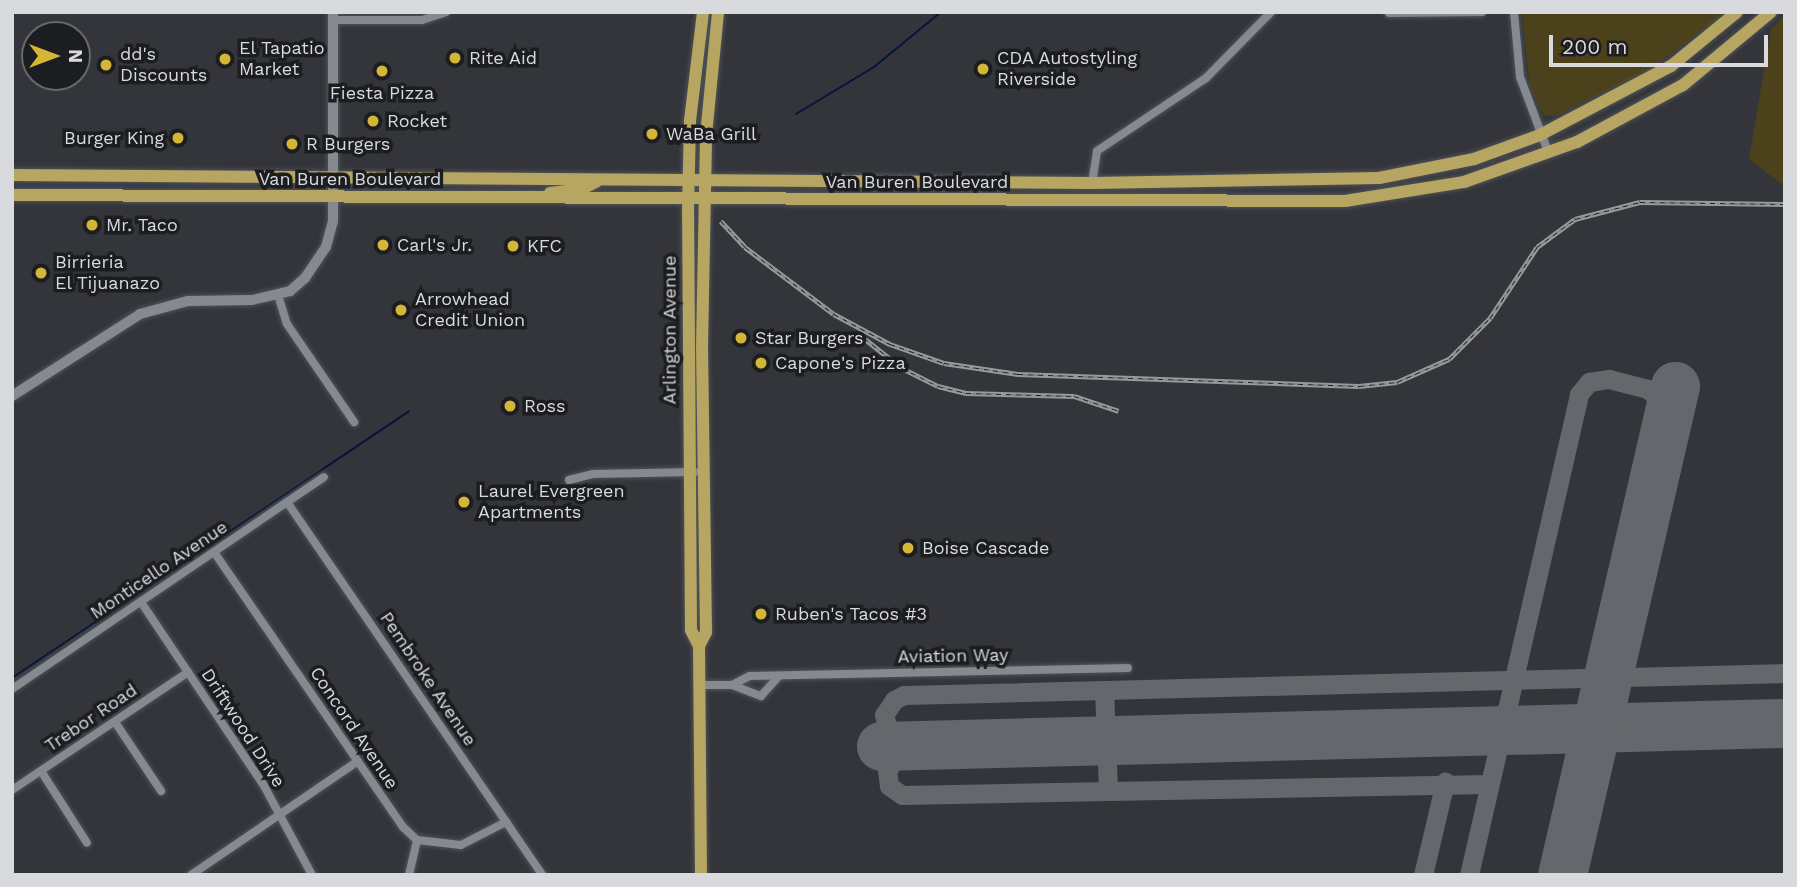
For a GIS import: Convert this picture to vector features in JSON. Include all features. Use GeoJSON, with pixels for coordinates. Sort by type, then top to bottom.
{"type":"FeatureCollection","features":[{"type":"Feature","properties":{"kind":"main road","name":"Arlington Avenue"},"geometry":{"type":"LineString","coordinates":[[699,646],[691,630],[688,180],[703,12]]}},
{"type":"Feature","properties":{"kind":"main road","name":"Arlington Avenue"},"geometry":{"type":"LineString","coordinates":[[701,875],[699,646],[706,632],[705,179],[718,12]]}},
{"type":"Feature","properties":{"kind":"main road","name":"Van Buren Boulevard"},"geometry":{"type":"LineString","coordinates":[[12,174],[107,177],[1092,183],[1379,178],[1474,159],[1541,135],[1671,66],[1737,12]]}},
{"type":"Feature","properties":{"kind":"main road","name":"Van Buren Boulevard"},"geometry":{"type":"LineString","coordinates":[[12,195],[1345,201],[1464,182],[1549,154],[1684,85],[1771,12]]}},
{"type":"Feature","properties":{"kind":"main road"},"geometry":{"type":"LineString","coordinates":[[106,195],[107,177]]}},
{"type":"Feature","properties":{"kind":"main road"},"geometry":{"type":"LineString","coordinates":[[12,396],[140,314],[188,301],[278,295],[290,291],[319,261],[331,234],[333,178]]}},
{"type":"Feature","properties":{"kind":"main road"},"geometry":{"type":"LineString","coordinates":[[474,197],[495,189],[534,189],[545,180]]}},
{"type":"Feature","properties":{"kind":"main road"},"geometry":{"type":"LineString","coordinates":[[545,197],[558,189],[582,189],[599,180]]}},
{"type":"Feature","properties":{"kind":"street"},"geometry":{"type":"LineString","coordinates":[[333,178],[333,16],[422,20],[446,12]]}},
{"type":"Feature","properties":{"kind":"street"},"geometry":{"type":"LineString","coordinates":[[1092,183],[1097,151],[1206,78],[1271,12]]}},
{"type":"Feature","properties":{"kind":"street"},"geometry":{"type":"LineString","coordinates":[[1389,13],[1482,12]]}},
{"type":"Feature","properties":{"kind":"street"},"geometry":{"type":"LineString","coordinates":[[1514,12],[1518,69],[1549,154]]}},
{"type":"Feature","properties":{"kind":"street"},"geometry":{"type":"LineString","coordinates":[[278,295],[287,324],[354,422]]}},
{"type":"Feature","properties":{"kind":"street"},"geometry":{"type":"LineString","coordinates":[[569,480],[593,474],[706,472]]}},
{"type":"Feature","properties":{"kind":"street","name":"Monticello Avenue"},"geometry":{"type":"LineString","coordinates":[[12,689],[324,477]]}},
{"type":"Feature","properties":{"kind":"street","name":"Pembroke Avenue"},"geometry":{"type":"LineString","coordinates":[[288,502],[542,875]]}},
{"type":"Feature","properties":{"kind":"street","name":"Concord Avenue"},"geometry":{"type":"LineString","coordinates":[[215,552],[403,827],[417,840]]}},
{"type":"Feature","properties":{"kind":"street","name":"Driftwood Drive"},"geometry":{"type":"LineString","coordinates":[[141,602],[263,784],[277,816],[305,854],[312,875]]}},
{"type":"Feature","properties":{"kind":"street","name":"Aviation Way"},"geometry":{"type":"LineString","coordinates":[[732,685],[750,676],[1128,668]]}},
{"type":"Feature","properties":{"kind":"street","name":"Trebor Road"},"geometry":{"type":"LineString","coordinates":[[12,790],[188,672]]}},
{"type":"Feature","properties":{"kind":"street","name":"Aviation Way"},"geometry":{"type":"LineString","coordinates":[[699,685],[732,685],[761,696],[779,676]]}},
{"type":"Feature","properties":{"kind":"street"},"geometry":{"type":"LineString","coordinates":[[115,722],[161,791]]}},
{"type":"Feature","properties":{"kind":"street"},"geometry":{"type":"LineString","coordinates":[[191,875],[358,761]]}},
{"type":"Feature","properties":{"kind":"street"},"geometry":{"type":"LineString","coordinates":[[41,771],[87,843]]}},
{"type":"Feature","properties":{"kind":"street"},"geometry":{"type":"LineString","coordinates":[[409,875],[417,840],[461,845],[506,822]]}},
{"type":"Feature","properties":{"kind":"shaded area"},"geometry":{"type":"Polygon","coordinates":[[[1522,12],[1726,12],[1651,69],[1556,116],[1544,116],[1530,88],[1522,12]]]}},
{"type":"Feature","properties":{"kind":"shaded area"},"geometry":{"type":"Polygon","coordinates":[[[1785,15],[1785,187],[1749,159],[1771,29],[1785,15]]]}},
{"type":"Feature","properties":{"kind":"waterway"},"geometry":{"type":"LineString","coordinates":[[796,114],[874,67],[941,12]]}},
{"type":"Feature","properties":{"kind":"waterway"},"geometry":{"type":"LineString","coordinates":[[12,678],[409,411]]}},
{"type":"Feature","properties":{"kind":"taxiway"},"geometry":{"type":"LineString","coordinates":[[1469,875],[1579,394],[1589,382],[1609,379],[1648,389],[1670,411]]}},
{"type":"Feature","properties":{"kind":"taxiway"},"geometry":{"type":"LineString","coordinates":[[1489,784],[902,795],[889,786],[887,770],[908,745],[889,732],[884,715],[894,700],[904,695],[1785,673]]}},
{"type":"Feature","properties":{"kind":"taxiway"},"geometry":{"type":"LineString","coordinates":[[1104,690],[1108,790]]}},
{"type":"Feature","properties":{"kind":"taxiway"},"geometry":{"type":"LineString","coordinates":[[1423,875],[1445,782]]}},
{"type":"Feature","properties":{"kind":"runway"},"geometry":{"type":"LineString","coordinates":[[1562,875],[1675,386]]}},
{"type":"Feature","properties":{"kind":"runway"},"geometry":{"type":"LineString","coordinates":[[881,746],[1785,723]]}},
{"type":"Feature","properties":{"kind":"railway"},"geometry":{"type":"LineString","coordinates":[[721,221],[745,247],[834,314],[890,344],[944,363],[1018,374],[1359,386],[1397,382],[1449,359],[1490,318],[1537,247],[1575,219],[1640,202],[1785,204]]}},
{"type":"Feature","properties":{"kind":"railway"},"geometry":{"type":"LineString","coordinates":[[864,338],[902,368],[938,386],[966,393],[1074,396],[1119,411]]}},
{"type":"Feature","properties":{"kind":"place","name":"Rite Aid"},"geometry":{"type":"Point","coordinates":[455,58]}},
{"type":"Feature","properties":{"kind":"place","name":"El Tapatio Market"},"geometry":{"type":"Point","coordinates":[225,59]}},
{"type":"Feature","properties":{"kind":"place","name":"dd's Discounts"},"geometry":{"type":"Point","coordinates":[106,65]}},
{"type":"Feature","properties":{"kind":"place","name":"CDA Autostyling Riverside"},"geometry":{"type":"Point","coordinates":[983,69]}},
{"type":"Feature","properties":{"kind":"place","name":"Fiesta Pizza"},"geometry":{"type":"Point","coordinates":[382,71]}},
{"type":"Feature","properties":{"kind":"place","name":"Rocket"},"geometry":{"type":"Point","coordinates":[373,121]}},
{"type":"Feature","properties":{"kind":"place","name":"WaBa Grill"},"geometry":{"type":"Point","coordinates":[652,134]}},
{"type":"Feature","properties":{"kind":"place","name":"Burger King"},"geometry":{"type":"Point","coordinates":[178,138]}},
{"type":"Feature","properties":{"kind":"place","name":"R Burgers"},"geometry":{"type":"Point","coordinates":[292,144]}},
{"type":"Feature","properties":{"kind":"place","name":"Mr. Taco"},"geometry":{"type":"Point","coordinates":[92,225]}},
{"type":"Feature","properties":{"kind":"place","name":"Carl's Jr."},"geometry":{"type":"Point","coordinates":[383,245]}},
{"type":"Feature","properties":{"kind":"place","name":"KFC"},"geometry":{"type":"Point","coordinates":[513,246]}},
{"type":"Feature","properties":{"kind":"place","name":"Birrieria El Tijuanazo"},"geometry":{"type":"Point","coordinates":[41,273]}},
{"type":"Feature","properties":{"kind":"place","name":"Arrowhead Credit Union"},"geometry":{"type":"Point","coordinates":[401,310]}},
{"type":"Feature","properties":{"kind":"place","name":"Star Burgers"},"geometry":{"type":"Point","coordinates":[741,338]}},
{"type":"Feature","properties":{"kind":"place","name":"Capone's Pizza"},"geometry":{"type":"Point","coordinates":[761,363]}},
{"type":"Feature","properties":{"kind":"place","name":"Ross"},"geometry":{"type":"Point","coordinates":[510,406]}},
{"type":"Feature","properties":{"kind":"place","name":"Laurel Evergreen Apartments"},"geometry":{"type":"Point","coordinates":[464,502]}},
{"type":"Feature","properties":{"kind":"place","name":"Boise Cascade"},"geometry":{"type":"Point","coordinates":[908,548]}},
{"type":"Feature","properties":{"kind":"place","name":"Ruben's Tacos #3"},"geometry":{"type":"Point","coordinates":[761,614]}}]}
